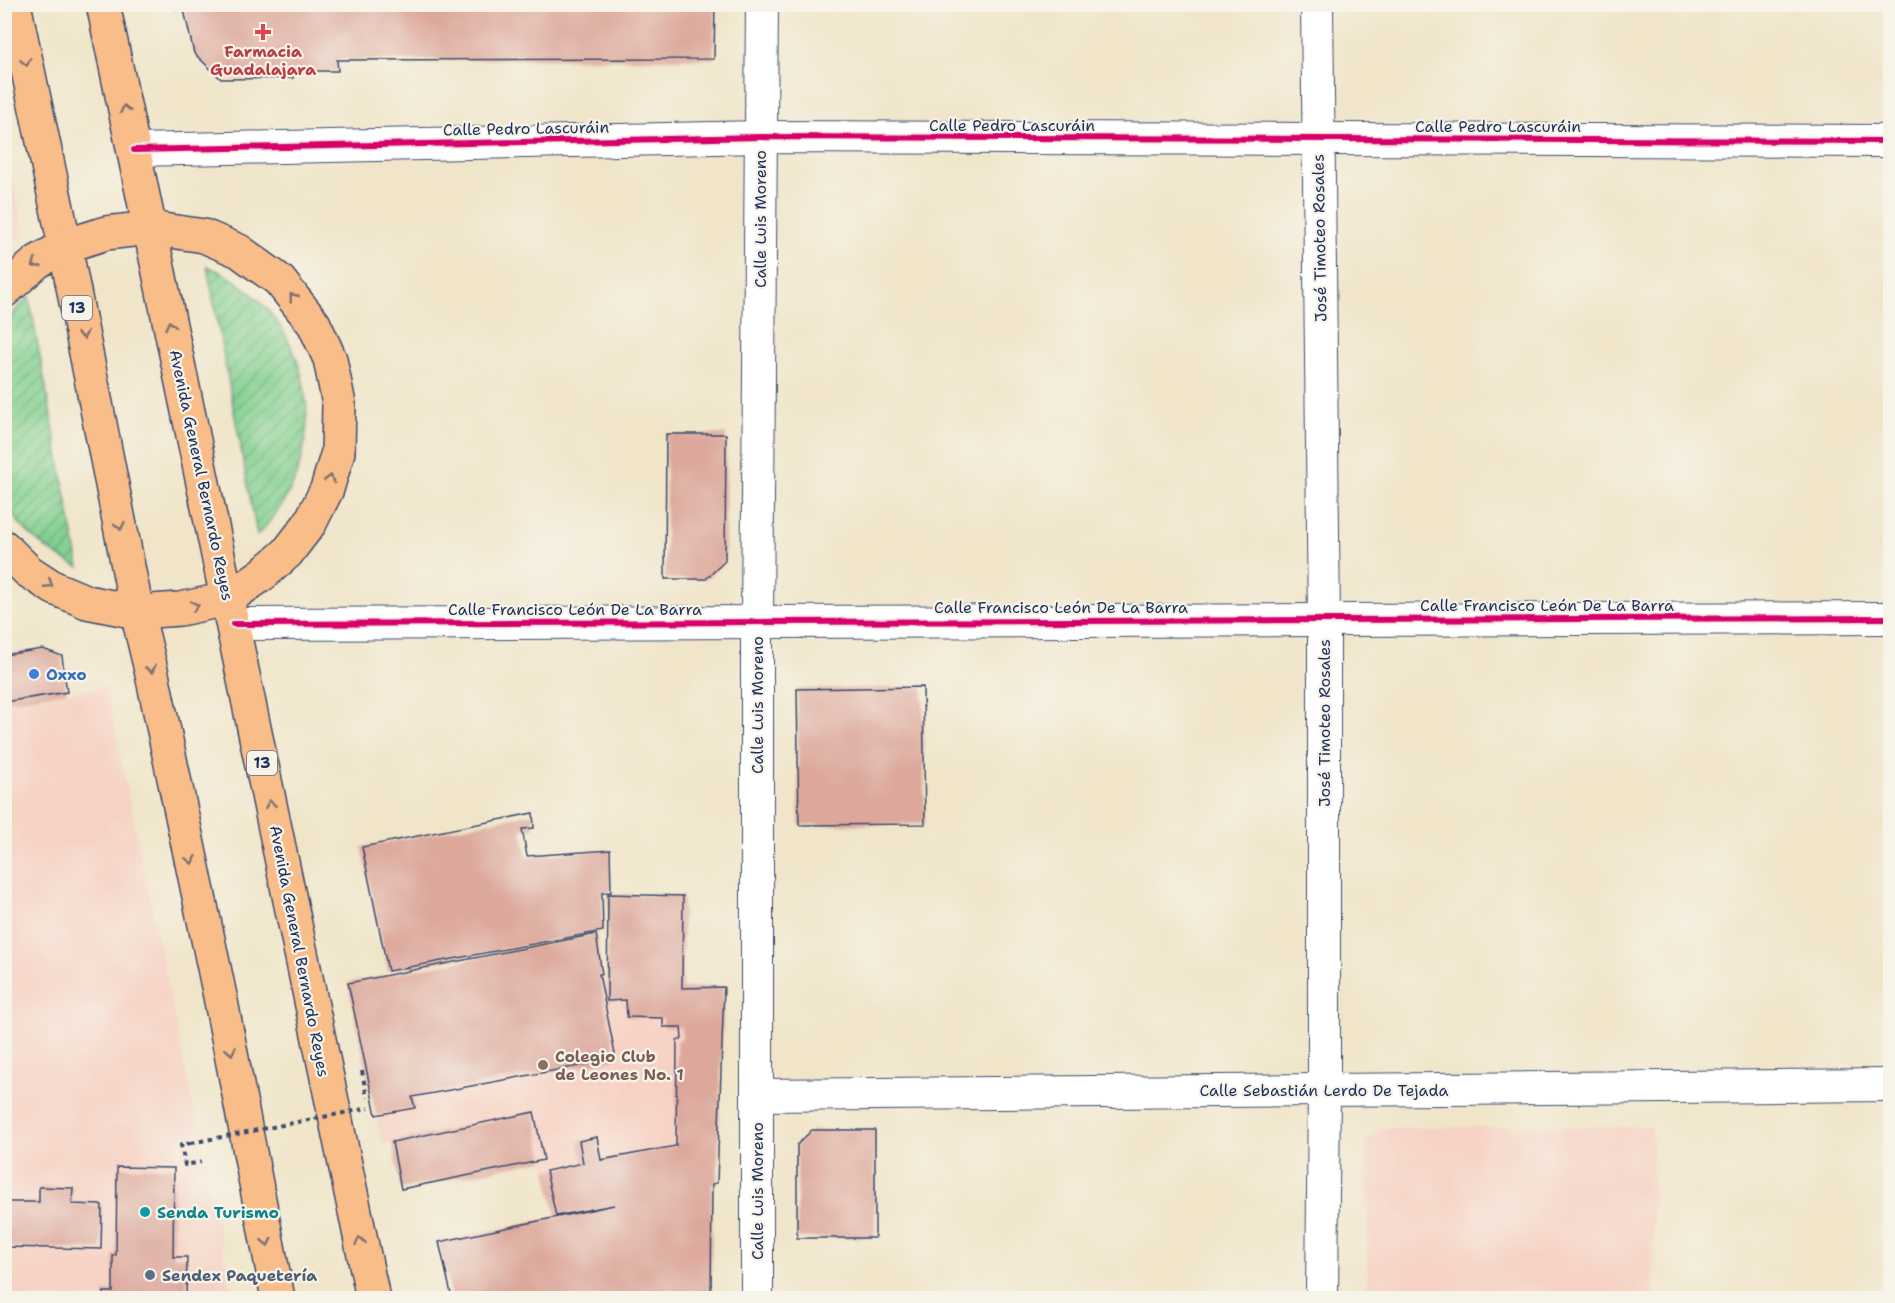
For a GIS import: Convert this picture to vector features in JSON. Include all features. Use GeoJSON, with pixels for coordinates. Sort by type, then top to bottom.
{"type":"FeatureCollection","features":[{"type":"Feature","properties":{"kind":"main road","name":"13"},"geometry":{"type":"LineString","coordinates":[[14,4],[65,246],[137,612],[222,1007],[278,1299]]}},
{"type":"Feature","properties":{"kind":"main road","name":"Avenida General Bernardo Reyes"},"geometry":{"type":"LineString","coordinates":[[103,4],[373,1299]]}},
{"type":"Feature","properties":{"kind":"main road"},"geometry":{"type":"LineString","coordinates":[[4,291],[37,262],[65,246],[106,233],[150,228],[204,236],[239,251],[279,280],[314,324],[330,359],[339,404],[338,452],[327,489],[310,523],[287,553],[263,574],[230,611],[180,609],[137,612],[87,602],[54,588],[28,571],[4,547]]}},
{"type":"Feature","properties":{"kind":"street","name":"Calle Luis Moreno"},"geometry":{"type":"LineString","coordinates":[[757,1299],[757,622],[762,4]]}},
{"type":"Feature","properties":{"kind":"street","name":"José Timoteo Rosales"},"geometry":{"type":"LineString","coordinates":[[1317,4],[1324,620],[1322,1299]]}},
{"type":"Feature","properties":{"kind":"street","name":"Calle Pedro Lascuráin"},"geometry":{"type":"LineString","coordinates":[[134,150],[760,137],[1890,141]]}},
{"type":"Feature","properties":{"kind":"street","name":"Calle Francisco León De La Barra"},"geometry":{"type":"LineString","coordinates":[[230,611],[757,622],[1890,618]]}},
{"type":"Feature","properties":{"kind":"street","name":"Calle Sebastián Lerdo De Tejada"},"geometry":{"type":"LineString","coordinates":[[757,1095],[1890,1085]]}},
{"type":"Feature","properties":{"kind":"path"},"geometry":{"type":"LineString","coordinates":[[201,1162],[185,1165],[181,1145],[369,1108],[362,1071]]}},
{"type":"Feature","properties":{"kind":"shaded area"},"geometry":{"type":"Polygon","coordinates":[[[5,147],[24,232],[5,250],[5,147]]]}},
{"type":"Feature","properties":{"kind":"shaded area"},"geometry":{"type":"Polygon","coordinates":[[[106,687],[233,1298],[5,1298],[5,703],[106,687]]]}},
{"type":"Feature","properties":{"kind":"shaded area","name":"Colegio Club de Leones No. 1"},"geometry":{"type":"Polygon","coordinates":[[[596,934],[607,1001],[682,998],[682,988],[724,987],[717,1183],[556,1216],[534,1112],[382,1144],[348,983],[596,934]]]}},
{"type":"Feature","properties":{"kind":"shaded area"},"geometry":{"type":"Polygon","coordinates":[[[1652,1126],[1654,1298],[1368,1298],[1366,1142],[1380,1128],[1652,1126]]]}},
{"type":"Feature","properties":{"kind":"green space"},"geometry":{"type":"Polygon","coordinates":[[[207,266],[244,287],[272,315],[292,349],[304,387],[307,426],[300,465],[283,502],[257,535],[207,266]]]}},
{"type":"Feature","properties":{"kind":"green space"},"geometry":{"type":"Polygon","coordinates":[[[29,297],[79,567],[37,541],[5,503],[5,325],[16,309],[29,297]]]}},
{"type":"Feature","properties":{"kind":"building"},"geometry":{"type":"Polygon","coordinates":[[[175,4],[715,4],[714,59],[337,60],[338,71],[293,71],[293,78],[221,79],[194,53],[184,10],[176,10],[175,4]]]}},
{"type":"Feature","properties":{"kind":"building"},"geometry":{"type":"Polygon","coordinates":[[[666,434],[726,434],[725,561],[706,579],[665,579],[666,434]]]}},
{"type":"Feature","properties":{"kind":"building","name":"Oxxo"},"geometry":{"type":"Polygon","coordinates":[[[43,649],[62,656],[67,692],[4,702],[4,655],[43,649]]]}},
{"type":"Feature","properties":{"kind":"building"},"geometry":{"type":"Polygon","coordinates":[[[923,687],[925,824],[799,825],[797,689],[923,687]]]}},
{"type":"Feature","properties":{"kind":"building"},"geometry":{"type":"Polygon","coordinates":[[[533,813],[534,828],[522,829],[527,856],[610,850],[611,892],[602,893],[603,931],[388,971],[362,847],[533,813]]]}},
{"type":"Feature","properties":{"kind":"building"},"geometry":{"type":"Polygon","coordinates":[[[608,894],[683,896],[682,988],[724,987],[717,1183],[712,1184],[711,1298],[452,1298],[439,1242],[614,1205],[556,1216],[546,1171],[583,1163],[579,1141],[597,1137],[601,1160],[676,1146],[677,1040],[682,1039],[681,1027],[663,1027],[663,1018],[627,1017],[626,1000],[607,1001],[608,894]]]}},
{"type":"Feature","properties":{"kind":"building"},"geometry":{"type":"Polygon","coordinates":[[[596,934],[602,974],[599,974],[616,1059],[412,1097],[415,1108],[376,1115],[348,983],[596,934]]]}},
{"type":"Feature","properties":{"kind":"building"},"geometry":{"type":"Polygon","coordinates":[[[534,1112],[544,1160],[401,1189],[392,1142],[534,1112]]]}},
{"type":"Feature","properties":{"kind":"building"},"geometry":{"type":"Polygon","coordinates":[[[812,1130],[875,1130],[875,1238],[797,1238],[797,1145],[812,1130]]]}},
{"type":"Feature","properties":{"kind":"building","name":"Senda Turismo"},"geometry":{"type":"Polygon","coordinates":[[[117,1167],[174,1168],[173,1257],[187,1257],[186,1298],[104,1298],[104,1292],[113,1292],[113,1255],[116,1255],[117,1167]]]}},
{"type":"Feature","properties":{"kind":"building"},"geometry":{"type":"Polygon","coordinates":[[[39,1187],[73,1188],[72,1204],[102,1205],[101,1249],[4,1247],[4,1202],[39,1202],[39,1187]]]}},
{"type":"Feature","properties":{"kind":"cycle path"},"geometry":{"type":"LineString","coordinates":[[134,150],[761,137],[1890,141]]}},
{"type":"Feature","properties":{"kind":"cycle path"},"geometry":{"type":"LineString","coordinates":[[233,624],[1890,618]]}},
{"type":"Feature","properties":{"kind":"place","name":"Farmacia Guadalajara"},"geometry":{"type":"Point","coordinates":[263,32]}},
{"type":"Feature","properties":{"kind":"place","name":"Oxxo"},"geometry":{"type":"Point","coordinates":[34,674]}},
{"type":"Feature","properties":{"kind":"place","name":"Colegio Club de Leones No. 1"},"geometry":{"type":"Point","coordinates":[543,1065]}},
{"type":"Feature","properties":{"kind":"place","name":"Senda Turismo"},"geometry":{"type":"Point","coordinates":[145,1212]}},
{"type":"Feature","properties":{"kind":"place","name":"Sendex Paquetería"},"geometry":{"type":"Point","coordinates":[150,1275]}}]}
